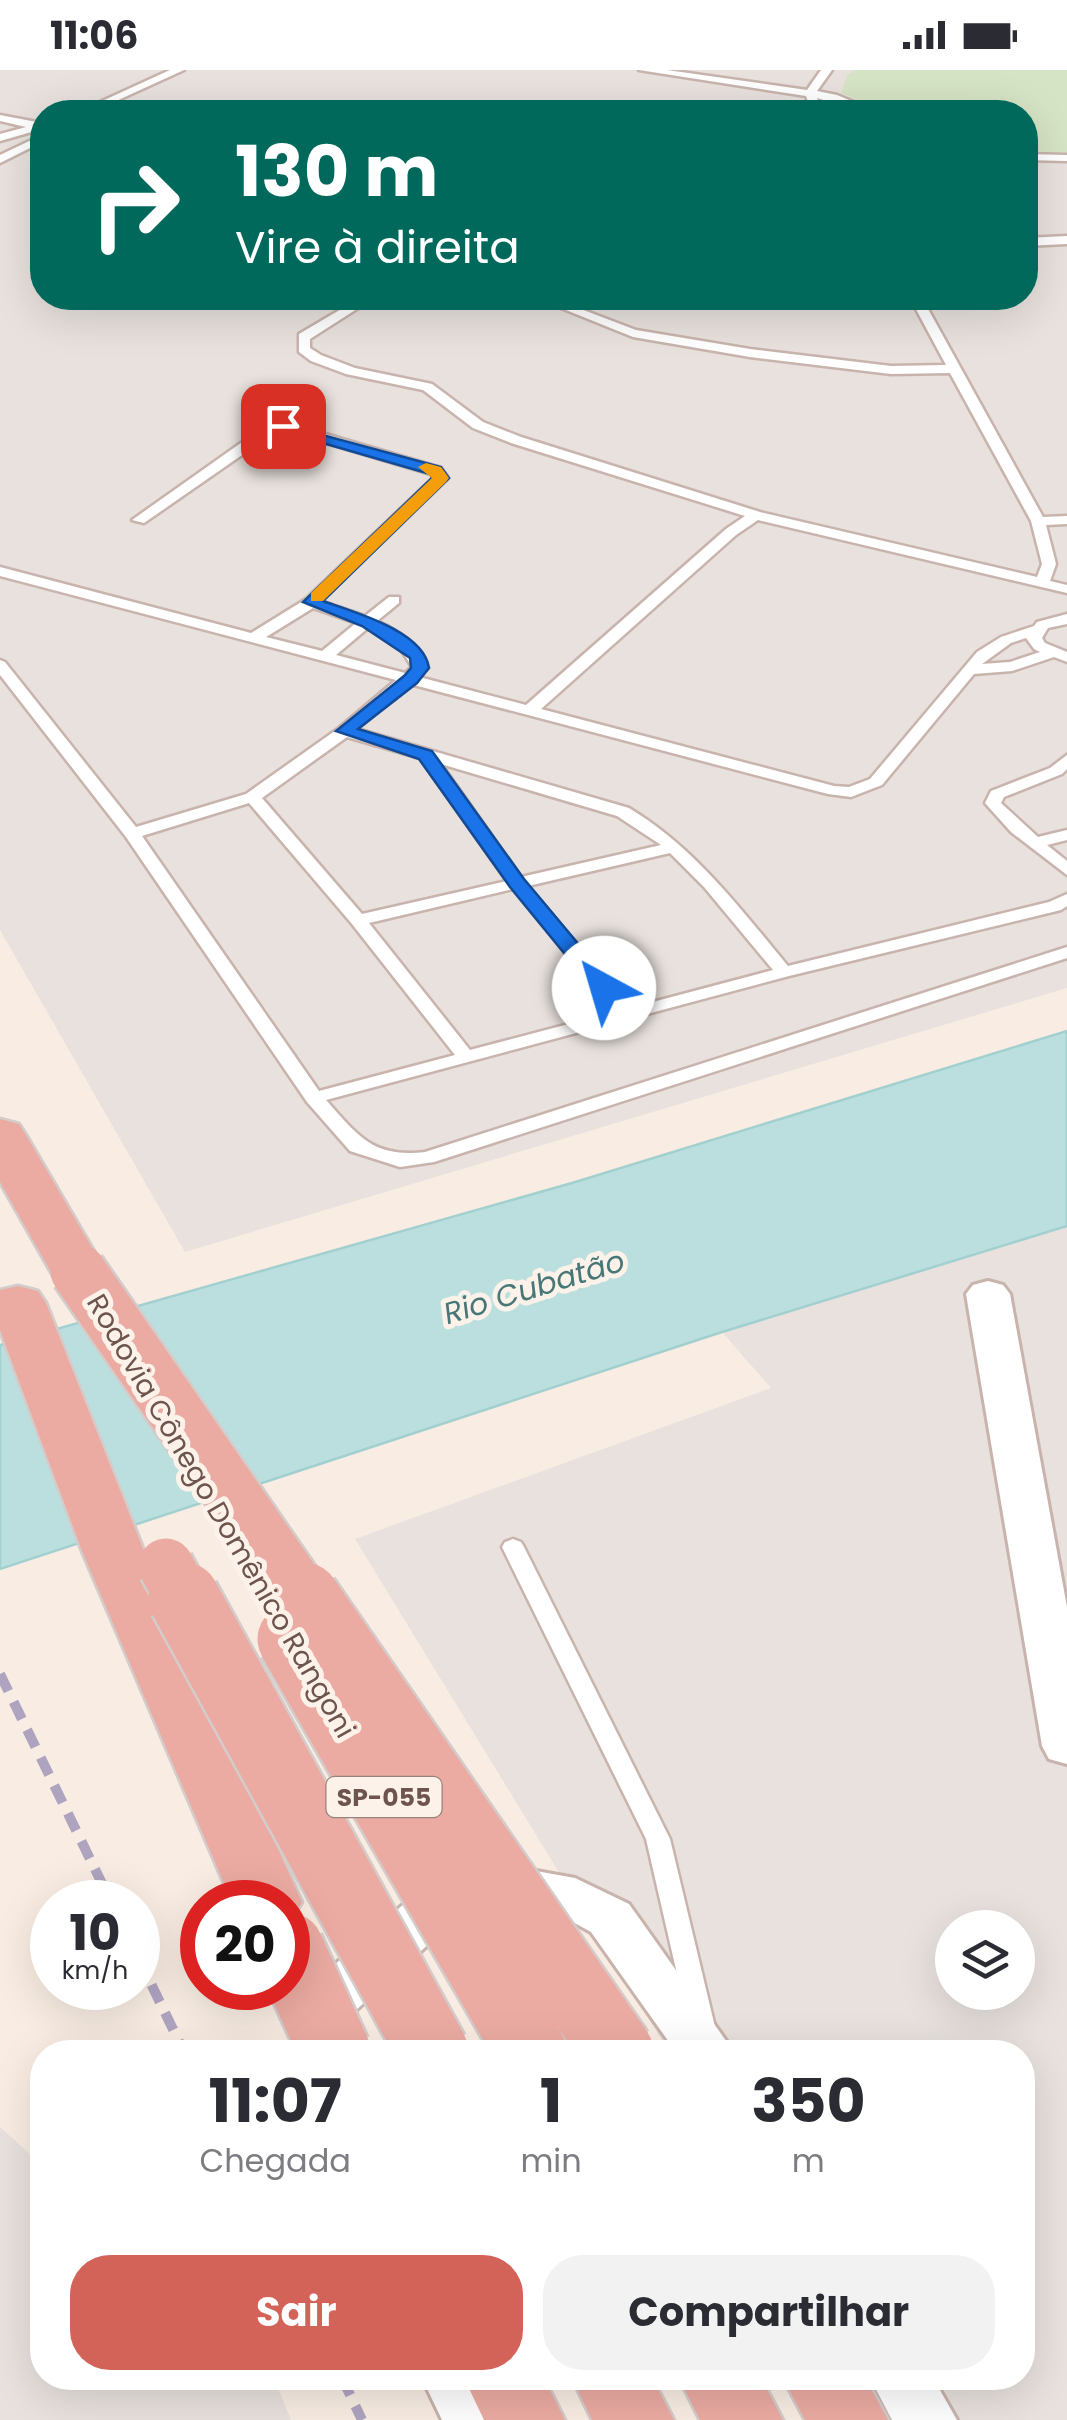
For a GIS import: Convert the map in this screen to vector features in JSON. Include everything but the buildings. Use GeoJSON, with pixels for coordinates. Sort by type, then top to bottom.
{"type":"FeatureCollection","features":[{"type":"Feature","properties":{"kind":"highway","name":"Rodovia Cônego Domênico Rangoni"},"geometry":{"type":"LineString","coordinates":[[0,1135],[524,2040]]}},
{"type":"Feature","properties":{"kind":"highway"},"geometry":{"type":"LineString","coordinates":[[78,1271],[610,2040]]}},
{"type":"Feature","properties":{"kind":"highway"},"geometry":{"type":"LineString","coordinates":[[9,1287],[113,1551],[257,1880]]}},
{"type":"Feature","properties":{"kind":"highway","name":"SP-055"},"geometry":{"type":"LineString","coordinates":[[9,1287],[426,2040]]}},
{"type":"Feature","properties":{"kind":"highway"},"geometry":{"type":"LineString","coordinates":[[310,1997],[330,2040]]}},
{"type":"Feature","properties":{"kind":"highway"},"geometry":{"type":"LineString","coordinates":[[509,2390],[525,2420]]}},
{"type":"Feature","properties":{"kind":"highway"},"geometry":{"type":"LineString","coordinates":[[618,2390],[634,2420]]}},
{"type":"Feature","properties":{"kind":"highway"},"geometry":{"type":"LineString","coordinates":[[725,2390],[742,2420]]}},
{"type":"Feature","properties":{"kind":"highway"},"geometry":{"type":"LineString","coordinates":[[829,2390],[848,2420]]}},
{"type":"Feature","properties":{"kind":"street"},"geometry":{"type":"LineString","coordinates":[[988,1294],[1067,1746]]}},
{"type":"Feature","properties":{"kind":"street"},"geometry":{"type":"LineString","coordinates":[[323,2040],[324,2018],[336,1995],[424,1916],[503,1885],[574,1898],[610,1918],[698,2040]]}},
{"type":"Feature","properties":{"kind":"street"},"geometry":{"type":"LineString","coordinates":[[458,2390],[474,2420]]}},
{"type":"Feature","properties":{"kind":"street"},"geometry":{"type":"LineString","coordinates":[[907,2390],[926,2420]]}},
{"type":"Feature","properties":{"kind":"lane"},"geometry":{"type":"LineString","coordinates":[[158,70],[176,72]]}},
{"type":"Feature","properties":{"kind":"lane"},"geometry":{"type":"LineString","coordinates":[[644,70],[841,100]]}},
{"type":"Feature","properties":{"kind":"lane"},"geometry":{"type":"LineString","coordinates":[[810,93],[828,70]]}},
{"type":"Feature","properties":{"kind":"lane"},"geometry":{"type":"LineString","coordinates":[[112,100],[176,72]]}},
{"type":"Feature","properties":{"kind":"lane"},"geometry":{"type":"LineString","coordinates":[[810,93],[812,100]]}},
{"type":"Feature","properties":{"kind":"lane"},"geometry":{"type":"LineString","coordinates":[[0,118],[30,127]]}},
{"type":"Feature","properties":{"kind":"lane"},"geometry":{"type":"LineString","coordinates":[[0,138],[30,132]]}},
{"type":"Feature","properties":{"kind":"lane"},"geometry":{"type":"LineString","coordinates":[[0,160],[30,139]]}},
{"type":"Feature","properties":{"kind":"lane"},"geometry":{"type":"LineString","coordinates":[[1038,158],[1067,158]]}},
{"type":"Feature","properties":{"kind":"lane"},"geometry":{"type":"LineString","coordinates":[[1038,241],[1067,240]]}},
{"type":"Feature","properties":{"kind":"lane"},"geometry":{"type":"LineString","coordinates":[[2,570],[834,792],[851,792],[876,782],[992,648],[1059,620],[1067,592],[1042,583],[756,515],[516,440],[478,425],[426,387],[352,371],[316,358],[304,349],[304,337],[348,310]]}},
{"type":"Feature","properties":{"kind":"lane"},"geometry":{"type":"LineString","coordinates":[[573,310],[633,333],[750,353],[891,370],[952,369]]}},
{"type":"Feature","properties":{"kind":"lane"},"geometry":{"type":"LineString","coordinates":[[922,310],[1038,521],[1049,564],[1042,583]]}},
{"type":"Feature","properties":{"kind":"lane"},"geometry":{"type":"LineString","coordinates":[[139,520],[267,431],[283,426],[436,470],[441,478],[311,602],[255,637]]}},
{"type":"Feature","properties":{"kind":"lane"},"geometry":{"type":"LineString","coordinates":[[529,711],[731,532],[756,515]]}},
{"type":"Feature","properties":{"kind":"lane"},"geometry":{"type":"LineString","coordinates":[[1038,521],[1067,520]]}},
{"type":"Feature","properties":{"kind":"lane"},"geometry":{"type":"LineString","coordinates":[[325,656],[394,600]]}},
{"type":"Feature","properties":{"kind":"lane"},"geometry":{"type":"LineString","coordinates":[[132,834],[252,796],[345,731],[420,668],[418,657],[408,646],[368,622],[311,602]]}},
{"type":"Feature","properties":{"kind":"lane"},"geometry":{"type":"LineString","coordinates":[[1036,630],[1034,638],[1039,646],[1063,657]]}},
{"type":"Feature","properties":{"kind":"lane"},"geometry":{"type":"LineString","coordinates":[[971,670],[1063,657]]}},
{"type":"Feature","properties":{"kind":"lane"},"geometry":{"type":"LineString","coordinates":[[0,664],[132,834],[314,1098],[357,1147],[378,1157],[400,1161],[427,1158],[1067,952]]}},
{"type":"Feature","properties":{"kind":"lane"},"geometry":{"type":"LineString","coordinates":[[345,731],[623,812],[648,825],[674,847],[784,972]]}},
{"type":"Feature","properties":{"kind":"lane"},"geometry":{"type":"LineString","coordinates":[[426,755],[517,883],[625,1014]]}},
{"type":"Feature","properties":{"kind":"lane"},"geometry":{"type":"LineString","coordinates":[[1067,760],[1056,770],[998,794],[994,804],[1067,870]]}},
{"type":"Feature","properties":{"kind":"lane"},"geometry":{"type":"LineString","coordinates":[[252,796],[358,920],[466,1056]]}},
{"type":"Feature","properties":{"kind":"lane"},"geometry":{"type":"LineString","coordinates":[[1039,842],[1067,835]]}},
{"type":"Feature","properties":{"kind":"lane"},"geometry":{"type":"LineString","coordinates":[[358,920],[674,847]]}},
{"type":"Feature","properties":{"kind":"lane"},"geometry":{"type":"LineString","coordinates":[[314,1098],[784,972],[1055,906],[1067,898]]}},
{"type":"Feature","properties":{"kind":"lane"},"geometry":{"type":"LineString","coordinates":[[514,1547],[658,1839],[704,2040]]}},
{"type":"Feature","properties":{"kind":"shaded area"},"geometry":{"type":"Polygon","coordinates":[[[0,70],[854,70],[847,75],[841,93],[857,100],[30,100],[30,310],[1038,310],[1038,152],[1067,153],[1067,988],[185,1252],[0,930],[0,70]]]}},
{"type":"Feature","properties":{"kind":"shaded area"},"geometry":{"type":"Polygon","coordinates":[[[1067,1226],[1067,2420],[893,2420],[874,2390],[1035,2390],[1035,2040],[662,2040],[355,1539],[771,1388],[722,1332],[1067,1226]]]}},
{"type":"Feature","properties":{"kind":"shaded area"},"geometry":{"type":"Polygon","coordinates":[[[0,2127],[30,2154],[30,2390],[279,2390],[291,2420],[0,2420],[0,2127]]]}},
{"type":"Feature","properties":{"kind":"green space"},"geometry":{"type":"Polygon","coordinates":[[[854,70],[1067,70],[1067,153],[1038,152],[1038,100],[857,100],[841,93],[847,75],[854,70]]]}},
{"type":"Feature","properties":{"kind":"water","name":"Rio Cubatão"},"geometry":{"type":"Polygon","coordinates":[[[1067,1031],[1067,1226],[722,1332],[0,1569],[0,1345],[572,1183],[1067,1031]]]}},
{"type":"Feature","properties":{"kind":"railway"},"geometry":{"type":"LineString","coordinates":[[0,1674],[100,1880]]}},
{"type":"Feature","properties":{"kind":"railway"},"geometry":{"type":"LineString","coordinates":[[160,2002],[178,2040]]}},
{"type":"Feature","properties":{"kind":"railway"},"geometry":{"type":"LineString","coordinates":[[348,2390],[362,2420]]}},
{"type":"Feature","properties":{"kind":"slow traffic"},"geometry":{"type":"LineString","coordinates":[[317,597],[441,478],[436,470],[426,467]]}},
{"type":"Feature","properties":{"kind":"route"},"geometry":{"type":"LineString","coordinates":[[283,426],[436,470],[441,478],[311,602],[368,622],[408,646],[418,657],[420,668],[410,680],[345,731],[426,755],[517,883],[604,988]]}}]}
